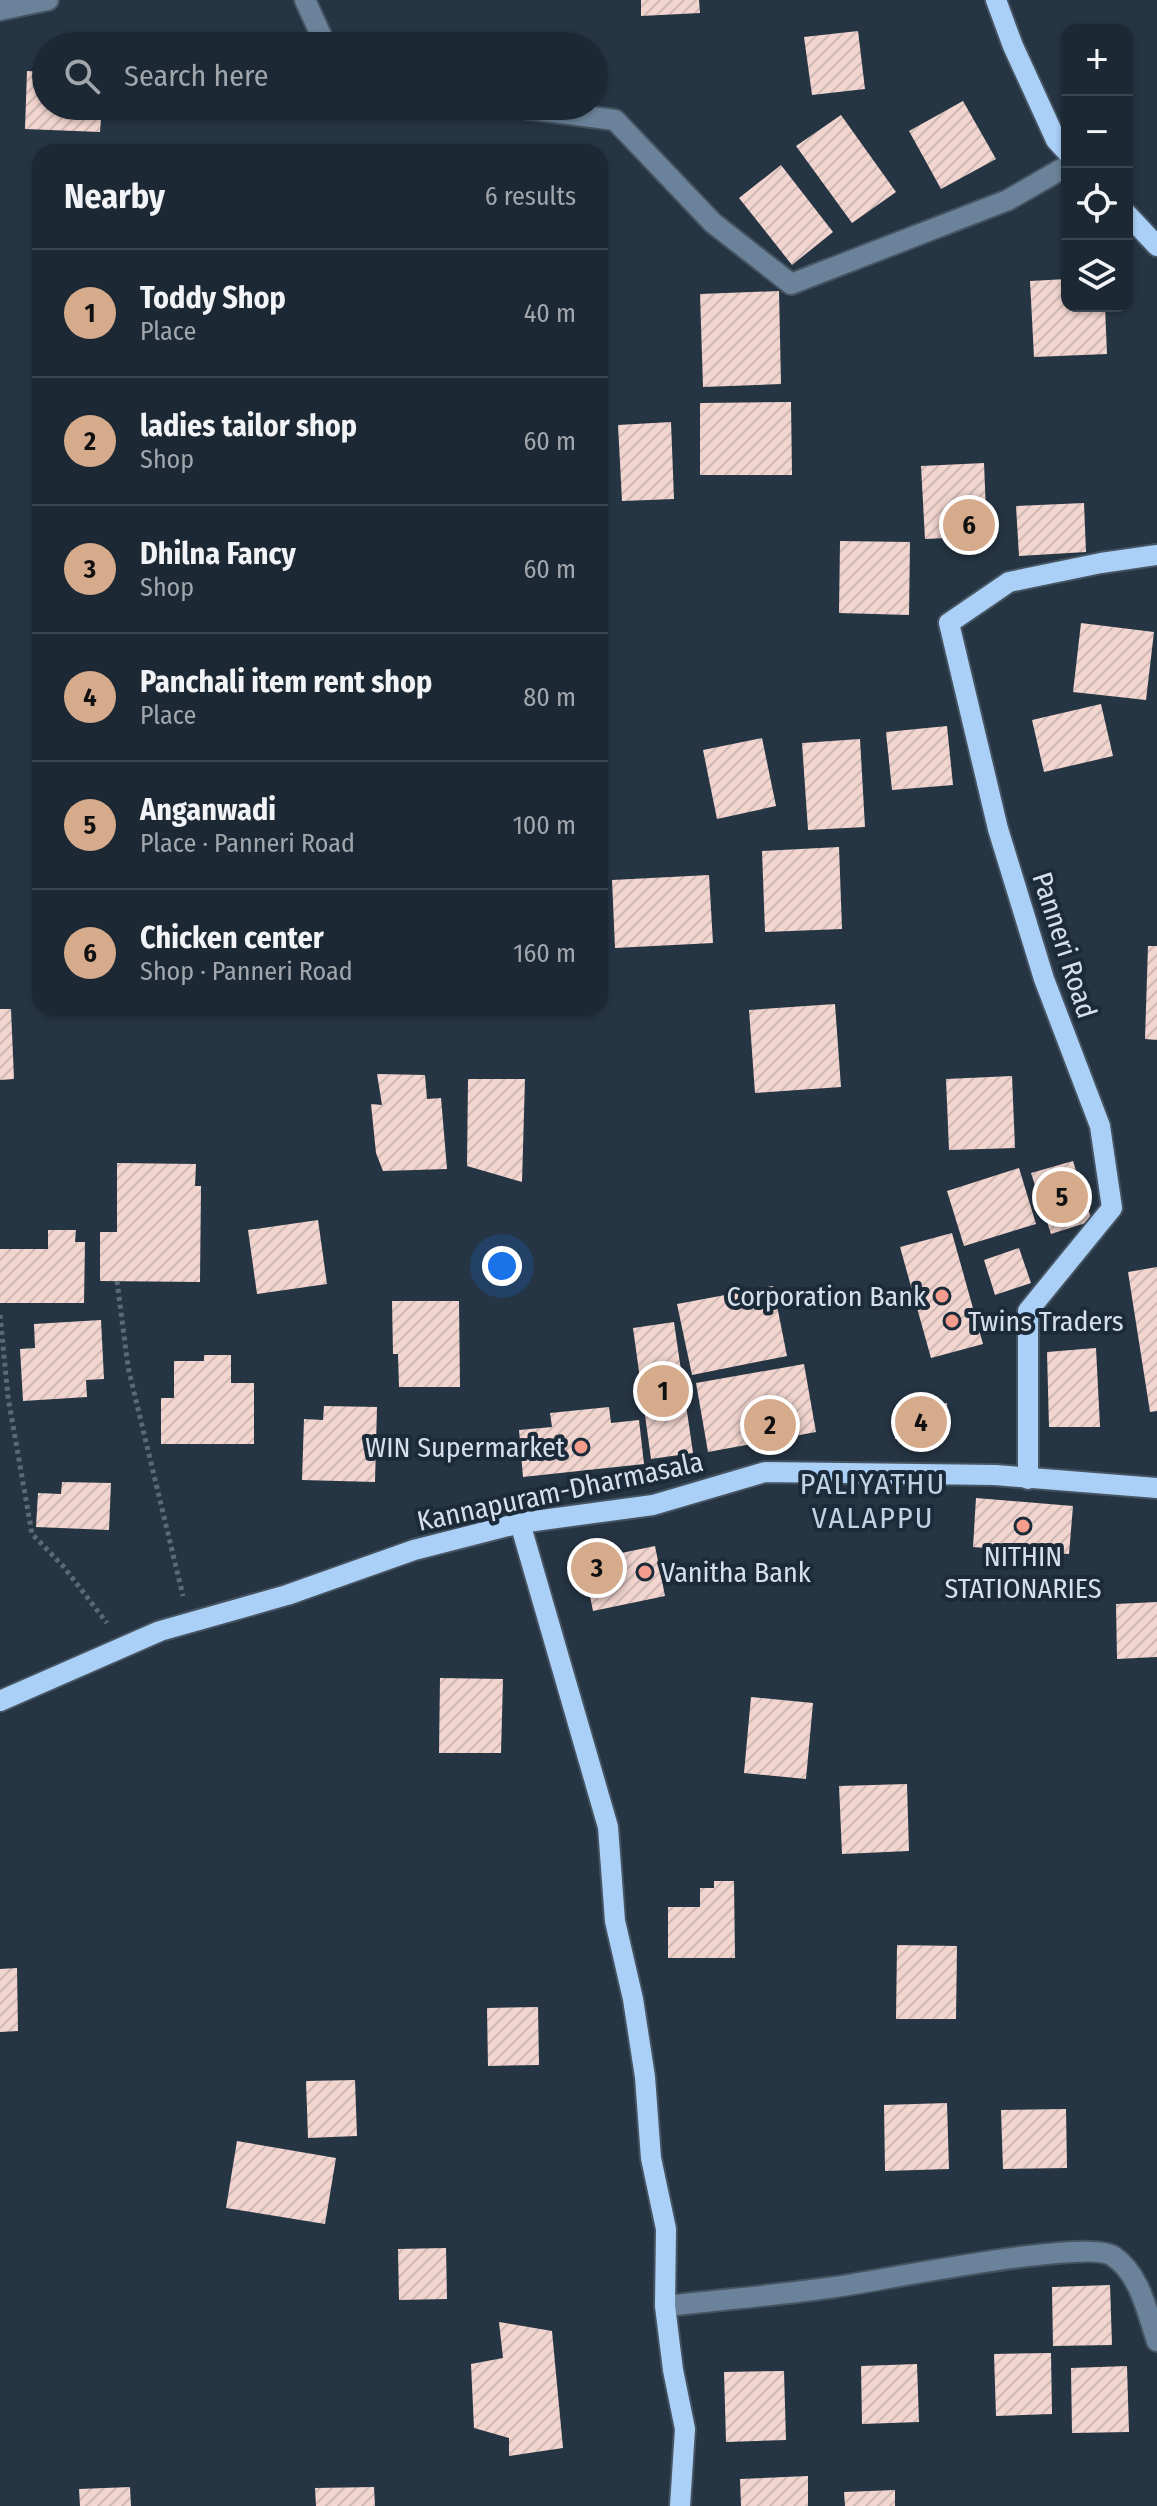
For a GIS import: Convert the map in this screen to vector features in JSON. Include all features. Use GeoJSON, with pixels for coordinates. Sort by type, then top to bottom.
{"type":"FeatureCollection","features":[{"type":"Feature","properties":{"kind":"main road"},"geometry":{"type":"LineString","coordinates":[[996,0],[1013,46],[1061,145]]}},
{"type":"Feature","properties":{"kind":"main road"},"geometry":{"type":"LineString","coordinates":[[1133,220],[1157,246]]}},
{"type":"Feature","properties":{"kind":"main road","name":"Panneri Road"},"geometry":{"type":"LineString","coordinates":[[1028,1479],[1028,1311],[1112,1208],[1100,1126],[1044,979],[998,829],[949,623],[1009,582],[1157,555]]}},
{"type":"Feature","properties":{"kind":"main road","name":"Kannapuram-Dharmasala"},"geometry":{"type":"LineString","coordinates":[[0,1701],[160,1631],[287,1595],[414,1550],[520,1523],[653,1505],[765,1472],[995,1475],[1157,1488]]}},
{"type":"Feature","properties":{"kind":"main road"},"geometry":{"type":"LineString","coordinates":[[520,1523],[608,1827],[615,1921],[633,1999],[645,2077],[651,2158],[666,2229],[665,2306],[685,2429],[680,2506]]}},
{"type":"Feature","properties":{"kind":"street"},"geometry":{"type":"LineString","coordinates":[[0,10],[48,0]]}},
{"type":"Feature","properties":{"kind":"street"},"geometry":{"type":"LineString","coordinates":[[305,0],[320,32]]}},
{"type":"Feature","properties":{"kind":"street"},"geometry":{"type":"LineString","coordinates":[[608,119],[615,120],[713,223],[791,284],[1008,200],[1064,168]]}},
{"type":"Feature","properties":{"kind":"street"},"geometry":{"type":"LineString","coordinates":[[665,2306],[835,2287],[1013,2258],[1089,2251],[1112,2254],[1135,2277],[1157,2341]]}},
{"type":"Feature","properties":{"kind":"path"},"geometry":{"type":"LineString","coordinates":[[117,1281],[128,1367],[182,1594],[196,1621]]}},
{"type":"Feature","properties":{"kind":"path"},"geometry":{"type":"LineString","coordinates":[[0,1315],[8,1397],[32,1534],[63,1566],[125,1647]]}},
{"type":"Feature","properties":{"kind":"building"},"geometry":{"type":"Polygon","coordinates":[[[641,0],[699,0],[700,13],[641,16],[641,0]]]}},
{"type":"Feature","properties":{"kind":"building"},"geometry":{"type":"Polygon","coordinates":[[[858,31],[865,89],[812,95],[804,37],[858,31]]]}},
{"type":"Feature","properties":{"kind":"building"},"geometry":{"type":"Polygon","coordinates":[[[27,71],[32,71],[32,120],[101,120],[100,132],[25,129],[27,71]]]}},
{"type":"Feature","properties":{"kind":"building"},"geometry":{"type":"Polygon","coordinates":[[[963,101],[996,159],[941,189],[909,131],[963,101]]]}},
{"type":"Feature","properties":{"kind":"building"},"geometry":{"type":"Polygon","coordinates":[[[841,115],[896,192],[852,223],[796,146],[841,115]]]}},
{"type":"Feature","properties":{"kind":"building"},"geometry":{"type":"Polygon","coordinates":[[[781,165],[833,232],[792,265],[739,198],[781,165]]]}},
{"type":"Feature","properties":{"kind":"building"},"geometry":{"type":"Polygon","coordinates":[[[1061,279],[1061,312],[1105,312],[1107,354],[1034,357],[1030,281],[1061,279]]]}},
{"type":"Feature","properties":{"kind":"building"},"geometry":{"type":"Polygon","coordinates":[[[779,291],[781,384],[703,387],[700,294],[779,291]]]}},
{"type":"Feature","properties":{"kind":"building"},"geometry":{"type":"Polygon","coordinates":[[[791,402],[792,475],[700,475],[700,403],[791,402]]]}},
{"type":"Feature","properties":{"kind":"building"},"geometry":{"type":"Polygon","coordinates":[[[671,422],[674,499],[622,501],[618,425],[671,422]]]}},
{"type":"Feature","properties":{"kind":"building"},"geometry":{"type":"Polygon","coordinates":[[[984,463],[987,536],[925,539],[921,466],[984,463]]]}},
{"type":"Feature","properties":{"kind":"building"},"geometry":{"type":"Polygon","coordinates":[[[1084,503],[1086,552],[1019,556],[1016,506],[1084,503]]]}},
{"type":"Feature","properties":{"kind":"building"},"geometry":{"type":"Polygon","coordinates":[[[840,541],[910,542],[909,615],[839,613],[840,541]]]}},
{"type":"Feature","properties":{"kind":"building"},"geometry":{"type":"Polygon","coordinates":[[[1081,623],[1154,632],[1146,700],[1073,692],[1081,623]]]}},
{"type":"Feature","properties":{"kind":"building"},"geometry":{"type":"Polygon","coordinates":[[[1101,704],[1113,756],[1044,772],[1032,720],[1101,704]]]}},
{"type":"Feature","properties":{"kind":"building"},"geometry":{"type":"Polygon","coordinates":[[[947,726],[953,785],[892,790],[886,732],[947,726]]]}},
{"type":"Feature","properties":{"kind":"building"},"geometry":{"type":"Polygon","coordinates":[[[762,738],[776,806],[717,819],[703,750],[762,738]]]}},
{"type":"Feature","properties":{"kind":"building"},"geometry":{"type":"Polygon","coordinates":[[[860,739],[865,827],[808,830],[802,743],[860,739]]]}},
{"type":"Feature","properties":{"kind":"building"},"geometry":{"type":"Polygon","coordinates":[[[839,847],[842,929],[765,932],[762,851],[839,847]]]}},
{"type":"Feature","properties":{"kind":"building"},"geometry":{"type":"Polygon","coordinates":[[[709,875],[713,943],[615,948],[612,880],[709,875]]]}},
{"type":"Feature","properties":{"kind":"building"},"geometry":{"type":"Polygon","coordinates":[[[1148,946],[1157,946],[1157,1040],[1145,1039],[1148,946]]]}},
{"type":"Feature","properties":{"kind":"building"},"geometry":{"type":"Polygon","coordinates":[[[835,1004],[841,1087],[755,1093],[749,1010],[835,1004]]]}},
{"type":"Feature","properties":{"kind":"building"},"geometry":{"type":"Polygon","coordinates":[[[0,1009],[11,1009],[14,1079],[0,1080],[0,1009]]]}},
{"type":"Feature","properties":{"kind":"building"},"geometry":{"type":"Polygon","coordinates":[[[377,1074],[425,1075],[427,1099],[441,1098],[447,1169],[383,1171],[376,1153],[371,1104],[382,1105],[377,1074]]]}},
{"type":"Feature","properties":{"kind":"building"},"geometry":{"type":"Polygon","coordinates":[[[1012,1076],[1015,1148],[949,1150],[946,1079],[1012,1076]]]}},
{"type":"Feature","properties":{"kind":"building"},"geometry":{"type":"Polygon","coordinates":[[[468,1079],[525,1079],[522,1182],[467,1166],[468,1079]]]}},
{"type":"Feature","properties":{"kind":"building"},"geometry":{"type":"Polygon","coordinates":[[[1073,1161],[1092,1221],[1051,1234],[1031,1173],[1073,1161]]]}},
{"type":"Feature","properties":{"kind":"building"},"geometry":{"type":"Polygon","coordinates":[[[117,1163],[196,1164],[195,1186],[201,1186],[200,1282],[100,1281],[100,1232],[117,1232],[117,1163]]]}},
{"type":"Feature","properties":{"kind":"building"},"geometry":{"type":"Polygon","coordinates":[[[1019,1168],[1036,1224],[964,1246],[947,1191],[1019,1168]]]}},
{"type":"Feature","properties":{"kind":"building"},"geometry":{"type":"Polygon","coordinates":[[[318,1220],[327,1284],[257,1294],[248,1230],[318,1220]]]}},
{"type":"Feature","properties":{"kind":"building"},"geometry":{"type":"Polygon","coordinates":[[[48,1230],[76,1230],[75,1242],[85,1242],[84,1303],[0,1303],[0,1249],[48,1249],[48,1230]]]}},
{"type":"Feature","properties":{"kind":"building","name":"Corporation Bank"},"geometry":{"type":"Polygon","coordinates":[[[952,1233],[983,1344],[931,1358],[900,1247],[952,1233]]]}},
{"type":"Feature","properties":{"kind":"building"},"geometry":{"type":"Polygon","coordinates":[[[1019,1248],[1031,1283],[995,1295],[984,1260],[1019,1248]]]}},
{"type":"Feature","properties":{"kind":"building"},"geometry":{"type":"Polygon","coordinates":[[[1157,1267],[1157,1411],[1150,1412],[1128,1272],[1157,1267]]]}},
{"type":"Feature","properties":{"kind":"building"},"geometry":{"type":"Polygon","coordinates":[[[773,1286],[787,1356],[692,1375],[677,1304],[773,1286]]]}},
{"type":"Feature","properties":{"kind":"building"},"geometry":{"type":"Polygon","coordinates":[[[392,1301],[459,1301],[460,1387],[399,1387],[398,1354],[393,1354],[392,1301]]]}},
{"type":"Feature","properties":{"kind":"building"},"geometry":{"type":"Polygon","coordinates":[[[101,1320],[104,1379],[86,1380],[87,1397],[23,1401],[20,1349],[35,1348],[34,1324],[101,1320]]]}},
{"type":"Feature","properties":{"kind":"building"},"geometry":{"type":"Polygon","coordinates":[[[674,1322],[693,1453],[651,1459],[633,1328],[674,1322]]]}},
{"type":"Feature","properties":{"kind":"building"},"geometry":{"type":"Polygon","coordinates":[[[1096,1348],[1100,1427],[1049,1427],[1047,1352],[1096,1348]]]}},
{"type":"Feature","properties":{"kind":"building"},"geometry":{"type":"Polygon","coordinates":[[[204,1355],[231,1355],[231,1383],[254,1383],[254,1444],[161,1444],[161,1398],[174,1398],[174,1361],[204,1361],[204,1355]]]}},
{"type":"Feature","properties":{"kind":"building"},"geometry":{"type":"Polygon","coordinates":[[[804,1364],[816,1432],[708,1452],[696,1383],[804,1364]]]}},
{"type":"Feature","properties":{"kind":"building"},"geometry":{"type":"Polygon","coordinates":[[[947,1403],[949,1434],[895,1439],[893,1410],[947,1403]]]}},
{"type":"Feature","properties":{"kind":"building"},"geometry":{"type":"Polygon","coordinates":[[[324,1406],[377,1407],[375,1482],[302,1480],[304,1419],[323,1420],[324,1406]]]}},
{"type":"Feature","properties":{"kind":"building","name":"WIN Supermarket"},"geometry":{"type":"Polygon","coordinates":[[[609,1407],[611,1423],[639,1420],[644,1464],[523,1477],[519,1430],[552,1427],[550,1413],[609,1407]]]}},
{"type":"Feature","properties":{"kind":"building"},"geometry":{"type":"Polygon","coordinates":[[[62,1482],[111,1483],[109,1530],[36,1527],[38,1493],[61,1494],[62,1482]]]}},
{"type":"Feature","properties":{"kind":"building","name":"NITHIN STATIONARIES"},"geometry":{"type":"Polygon","coordinates":[[[976,1498],[1073,1506],[1069,1554],[973,1547],[976,1498]]]}},
{"type":"Feature","properties":{"kind":"building"},"geometry":{"type":"Polygon","coordinates":[[[655,1546],[665,1596],[593,1611],[583,1561],[655,1546]]]}},
{"type":"Feature","properties":{"kind":"building"},"geometry":{"type":"Polygon","coordinates":[[[1157,1602],[1157,1657],[1117,1659],[1116,1604],[1157,1602]]]}},
{"type":"Feature","properties":{"kind":"building"},"geometry":{"type":"Polygon","coordinates":[[[440,1678],[503,1679],[501,1753],[439,1753],[440,1678]]]}},
{"type":"Feature","properties":{"kind":"building"},"geometry":{"type":"Polygon","coordinates":[[[751,1697],[813,1703],[806,1779],[744,1773],[751,1697]]]}},
{"type":"Feature","properties":{"kind":"building"},"geometry":{"type":"Polygon","coordinates":[[[907,1784],[909,1851],[842,1854],[839,1786],[907,1784]]]}},
{"type":"Feature","properties":{"kind":"building"},"geometry":{"type":"Polygon","coordinates":[[[714,1881],[734,1881],[735,1958],[668,1958],[668,1907],[700,1907],[700,1888],[714,1888],[714,1881]]]}},
{"type":"Feature","properties":{"kind":"building"},"geometry":{"type":"Polygon","coordinates":[[[897,1945],[957,1946],[956,2019],[896,2019],[897,1945]]]}},
{"type":"Feature","properties":{"kind":"building"},"geometry":{"type":"Polygon","coordinates":[[[17,1968],[18,2031],[0,2032],[0,1969],[17,1968]]]}},
{"type":"Feature","properties":{"kind":"building"},"geometry":{"type":"Polygon","coordinates":[[[538,2007],[539,2065],[488,2066],[487,2008],[538,2007]]]}},
{"type":"Feature","properties":{"kind":"building"},"geometry":{"type":"Polygon","coordinates":[[[355,2080],[357,2136],[308,2138],[306,2081],[355,2080]]]}},
{"type":"Feature","properties":{"kind":"building"},"geometry":{"type":"Polygon","coordinates":[[[947,2103],[949,2169],[885,2171],[884,2105],[947,2103]]]}},
{"type":"Feature","properties":{"kind":"building"},"geometry":{"type":"Polygon","coordinates":[[[1066,2109],[1067,2168],[1003,2169],[1001,2110],[1066,2109]]]}},
{"type":"Feature","properties":{"kind":"building"},"geometry":{"type":"Polygon","coordinates":[[[237,2141],[336,2158],[325,2224],[226,2208],[237,2141]]]}},
{"type":"Feature","properties":{"kind":"building"},"geometry":{"type":"Polygon","coordinates":[[[446,2248],[447,2299],[399,2300],[398,2249],[446,2248]]]}},
{"type":"Feature","properties":{"kind":"building"},"geometry":{"type":"Polygon","coordinates":[[[1110,2285],[1112,2345],[1053,2346],[1052,2287],[1110,2285]]]}},
{"type":"Feature","properties":{"kind":"building"},"geometry":{"type":"Polygon","coordinates":[[[499,2322],[552,2331],[563,2448],[509,2456],[509,2438],[474,2428],[471,2364],[503,2358],[499,2322]]]}},
{"type":"Feature","properties":{"kind":"building"},"geometry":{"type":"Polygon","coordinates":[[[1051,2353],[1052,2414],[996,2416],[994,2354],[1051,2353]]]}},
{"type":"Feature","properties":{"kind":"building"},"geometry":{"type":"Polygon","coordinates":[[[917,2364],[919,2422],[862,2424],[861,2366],[917,2364]]]}},
{"type":"Feature","properties":{"kind":"building"},"geometry":{"type":"Polygon","coordinates":[[[1127,2366],[1129,2432],[1072,2433],[1071,2368],[1127,2366]]]}},
{"type":"Feature","properties":{"kind":"building"},"geometry":{"type":"Polygon","coordinates":[[[784,2371],[786,2440],[726,2442],[724,2372],[784,2371]]]}},
{"type":"Feature","properties":{"kind":"building"},"geometry":{"type":"Polygon","coordinates":[[[808,2476],[808,2506],[741,2506],[740,2479],[808,2476]]]}},
{"type":"Feature","properties":{"kind":"building"},"geometry":{"type":"Polygon","coordinates":[[[130,2487],[131,2506],[80,2506],[79,2489],[130,2487]]]}},
{"type":"Feature","properties":{"kind":"building"},"geometry":{"type":"Polygon","coordinates":[[[374,2487],[375,2506],[316,2506],[315,2488],[374,2487]]]}},
{"type":"Feature","properties":{"kind":"building"},"geometry":{"type":"Polygon","coordinates":[[[895,2490],[895,2506],[845,2506],[844,2492],[895,2490]]]}},
{"type":"Feature","properties":{"kind":"place","name":"Chicken center"},"geometry":{"type":"Point","coordinates":[969,525]}},
{"type":"Feature","properties":{"kind":"place","name":"Anganwadi"},"geometry":{"type":"Point","coordinates":[1062,1197]}},
{"type":"Feature","properties":{"kind":"place","name":"Corporation Bank"},"geometry":{"type":"Point","coordinates":[942,1296]}},
{"type":"Feature","properties":{"kind":"place","name":"Twins Traders"},"geometry":{"type":"Point","coordinates":[952,1321]}},
{"type":"Feature","properties":{"kind":"place","name":"Toddy Shop"},"geometry":{"type":"Point","coordinates":[663,1391]}},
{"type":"Feature","properties":{"kind":"place","name":"Panchali item rent shop"},"geometry":{"type":"Point","coordinates":[921,1422]}},
{"type":"Feature","properties":{"kind":"place","name":"ladies tailor shop"},"geometry":{"type":"Point","coordinates":[770,1425]}},
{"type":"Feature","properties":{"kind":"place","name":"WIN Supermarket"},"geometry":{"type":"Point","coordinates":[581,1447]}},
{"type":"Feature","properties":{"kind":"place","name":"NITHIN STATIONARIES"},"geometry":{"type":"Point","coordinates":[1023,1526]}},
{"type":"Feature","properties":{"kind":"place","name":"Dhilna Fancy"},"geometry":{"type":"Point","coordinates":[597,1568]}},
{"type":"Feature","properties":{"kind":"place","name":"Vanitha Bank"},"geometry":{"type":"Point","coordinates":[645,1572]}},
{"type":"Feature","properties":{"kind":"district","name":"PALIYATHU VALAPPU"},"geometry":{"type":"Point","coordinates":[873,1501]}}]}
